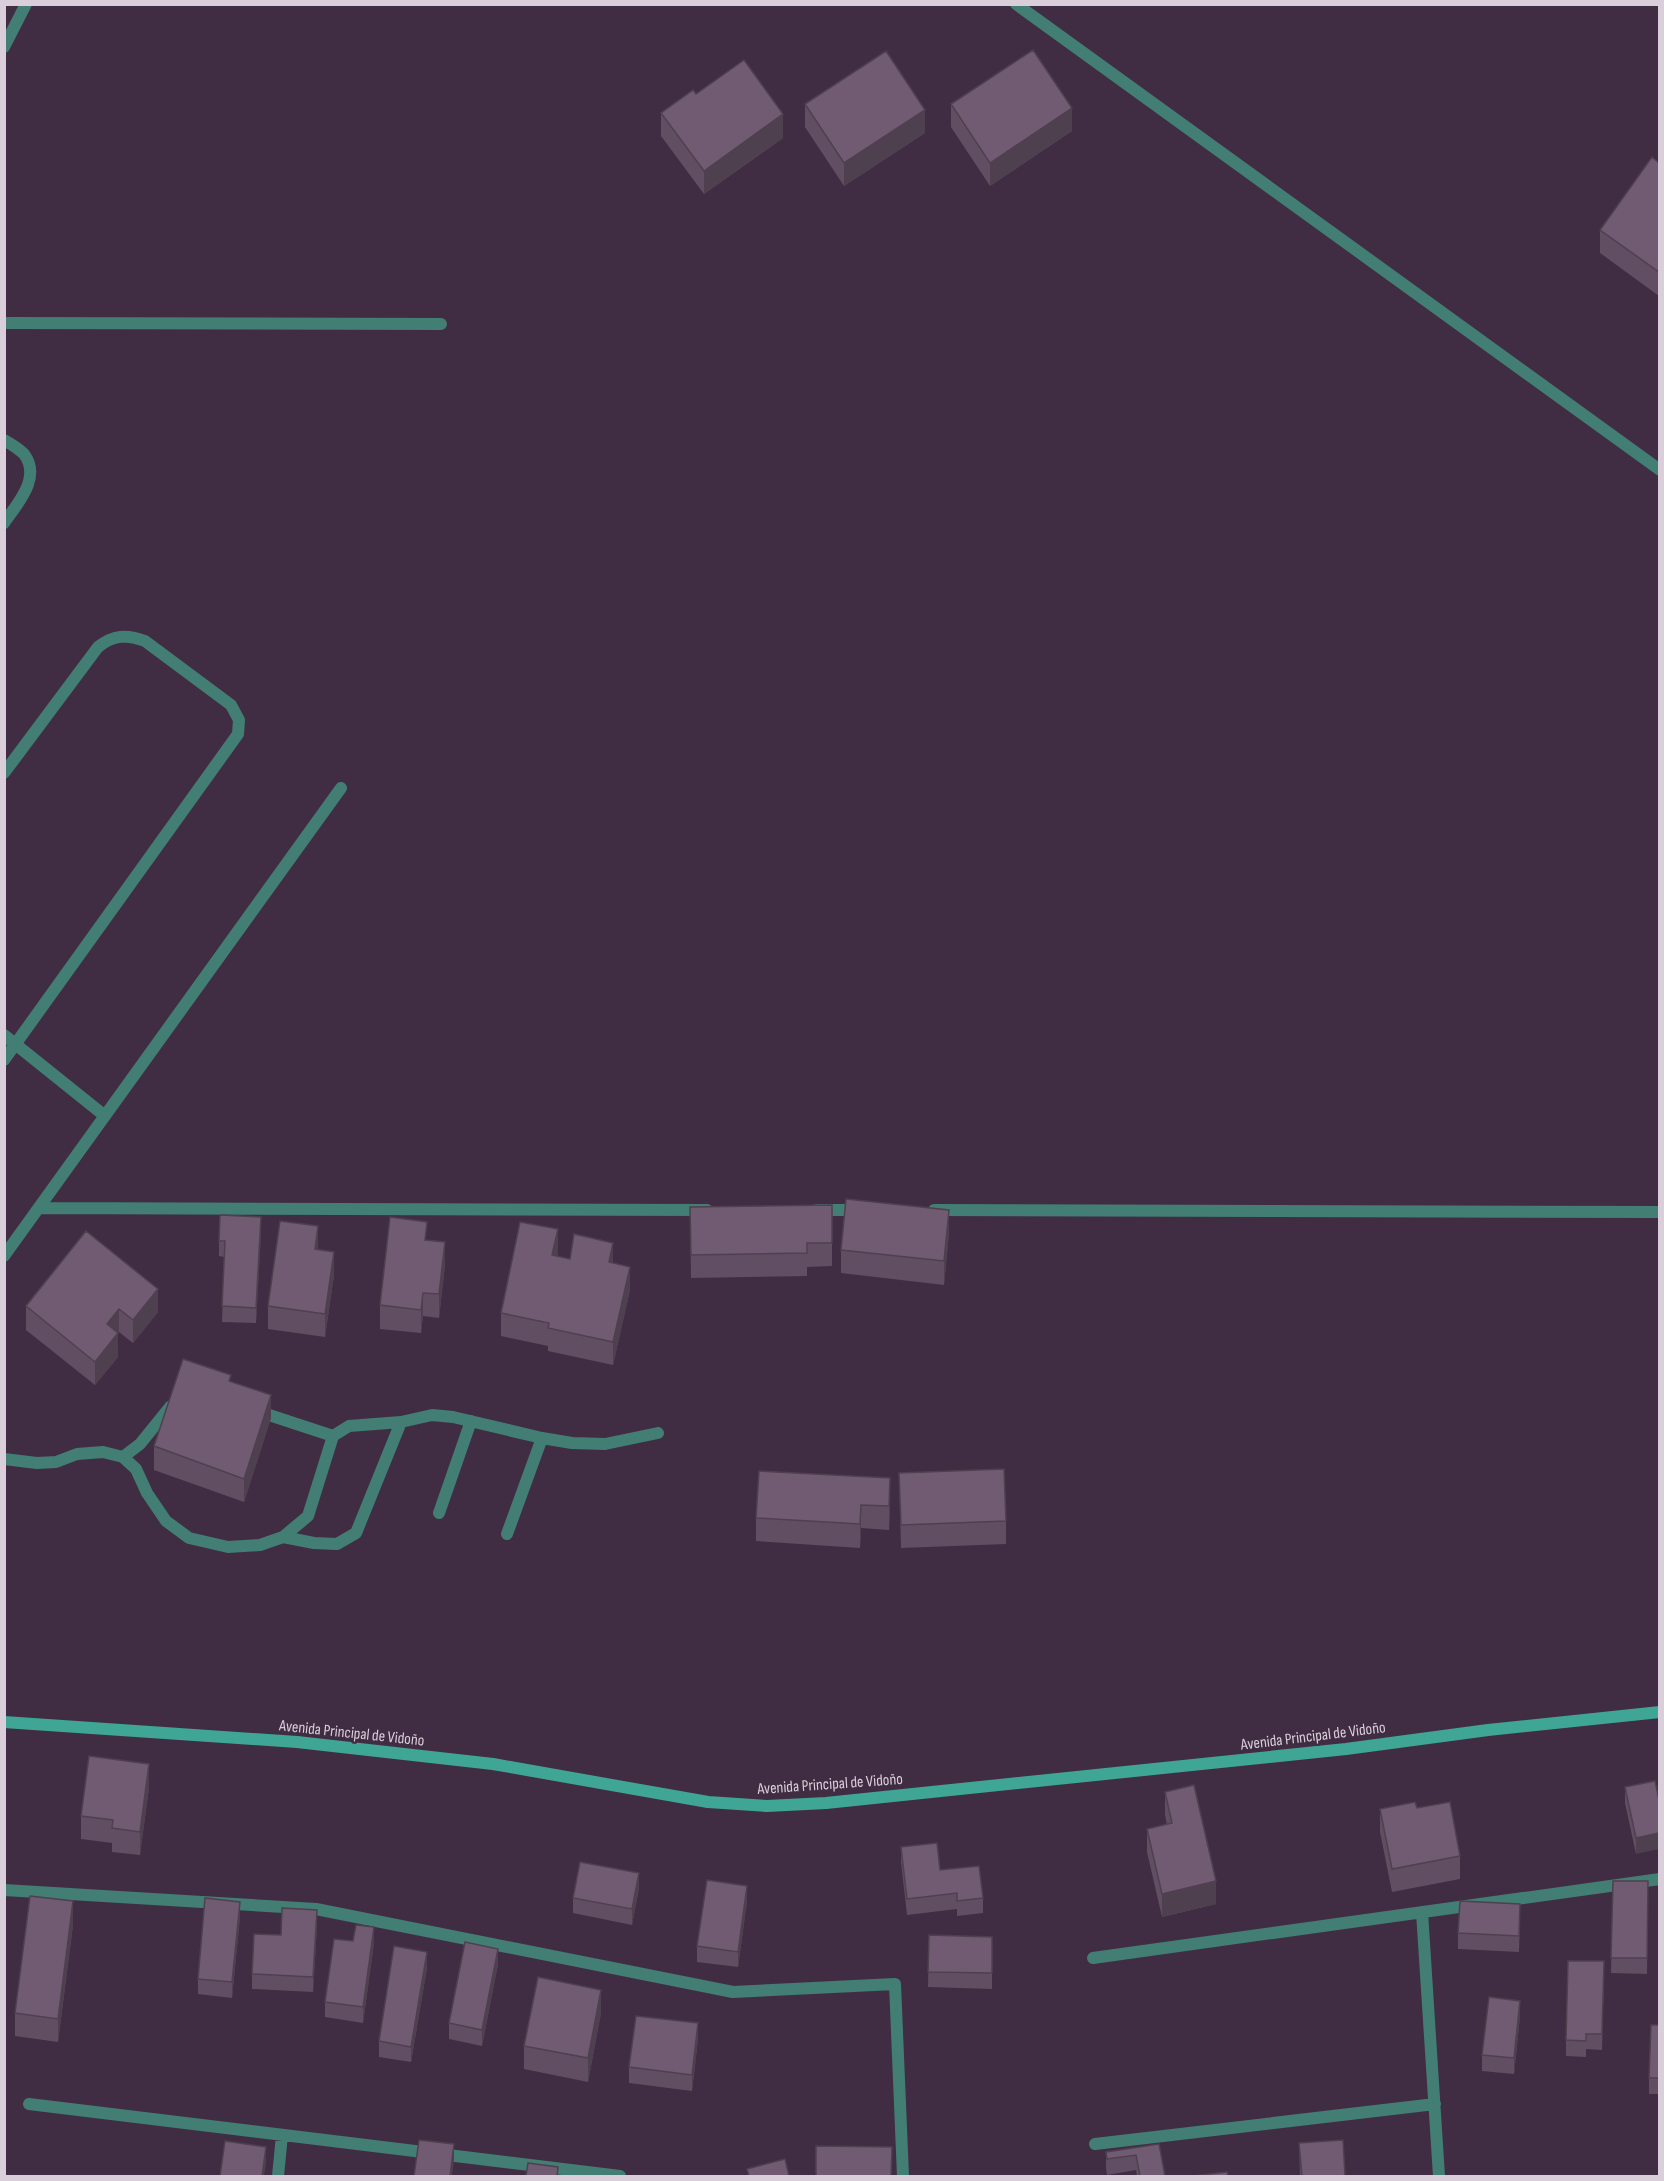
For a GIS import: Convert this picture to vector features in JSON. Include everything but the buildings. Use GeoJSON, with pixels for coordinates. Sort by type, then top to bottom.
{"type":"FeatureCollection","features":[{"type":"Feature","properties":{"kind":"main road","name":"Avenida Principal de Vidoño"},"geometry":{"type":"LineString","coordinates":[[4,1722],[297,1742],[482,1762],[579,1778],[642,1792],[708,1802],[767,1806],[850,1801],[1334,1750],[1488,1730],[1659,1712]]}},
{"type":"Feature","properties":{"kind":"street"},"geometry":{"type":"LineString","coordinates":[[4,47],[26,4]]}},
{"type":"Feature","properties":{"kind":"street"},"geometry":{"type":"LineString","coordinates":[[1016,4],[1659,470]]}},
{"type":"Feature","properties":{"kind":"street"},"geometry":{"type":"LineString","coordinates":[[4,323],[441,324]]}},
{"type":"Feature","properties":{"kind":"street"},"geometry":{"type":"LineString","coordinates":[[4,440],[22,453],[31,472],[28,487],[4,523]]}},
{"type":"Feature","properties":{"kind":"street"},"geometry":{"type":"LineString","coordinates":[[4,773],[98,647],[114,638],[135,637],[145,641],[231,705],[239,720],[238,734],[4,1060]]}},
{"type":"Feature","properties":{"kind":"street"},"geometry":{"type":"LineString","coordinates":[[4,1256],[341,788]]}},
{"type":"Feature","properties":{"kind":"street"},"geometry":{"type":"LineString","coordinates":[[4,1035],[105,1116]]}},
{"type":"Feature","properties":{"kind":"street"},"geometry":{"type":"LineString","coordinates":[[39,1208],[718,1210]]}},
{"type":"Feature","properties":{"kind":"street"},"geometry":{"type":"LineString","coordinates":[[801,1210],[873,1210]]}},
{"type":"Feature","properties":{"kind":"street"},"geometry":{"type":"LineString","coordinates":[[921,1210],[1659,1212]]}},
{"type":"Feature","properties":{"kind":"street"},"geometry":{"type":"LineString","coordinates":[[123,1457],[140,1444],[170,1407],[190,1396]]}},
{"type":"Feature","properties":{"kind":"street"},"geometry":{"type":"LineString","coordinates":[[246,1408],[333,1436]]}},
{"type":"Feature","properties":{"kind":"street"},"geometry":{"type":"LineString","coordinates":[[4,1459],[37,1463],[56,1462],[77,1454],[103,1452],[123,1457],[136,1469],[147,1493],[166,1521],[189,1538],[228,1547],[260,1545],[284,1537],[308,1516],[333,1436],[349,1426],[401,1422],[432,1415],[572,1443],[605,1444],[658,1433]]}},
{"type":"Feature","properties":{"kind":"street"},"geometry":{"type":"LineString","coordinates":[[439,1513],[471,1421]]}},
{"type":"Feature","properties":{"kind":"street"},"geometry":{"type":"LineString","coordinates":[[284,1537],[314,1543],[337,1544],[356,1533],[401,1422]]}},
{"type":"Feature","properties":{"kind":"street"},"geometry":{"type":"LineString","coordinates":[[507,1534],[542,1438]]}},
{"type":"Feature","properties":{"kind":"street"},"geometry":{"type":"LineString","coordinates":[[1093,1958],[1659,1879]]}},
{"type":"Feature","properties":{"kind":"street"},"geometry":{"type":"LineString","coordinates":[[4,1890],[316,1910],[733,1992],[895,1984],[903,2176]]}},
{"type":"Feature","properties":{"kind":"street"},"geometry":{"type":"LineString","coordinates":[[1422,1912],[1439,2176]]}},
{"type":"Feature","properties":{"kind":"street"},"geometry":{"type":"LineString","coordinates":[[29,2104],[620,2176]]}},
{"type":"Feature","properties":{"kind":"street"},"geometry":{"type":"LineString","coordinates":[[1095,2144],[1435,2104]]}},
{"type":"Feature","properties":{"kind":"street"},"geometry":{"type":"LineString","coordinates":[[278,2176],[282,2135]]}}]}
